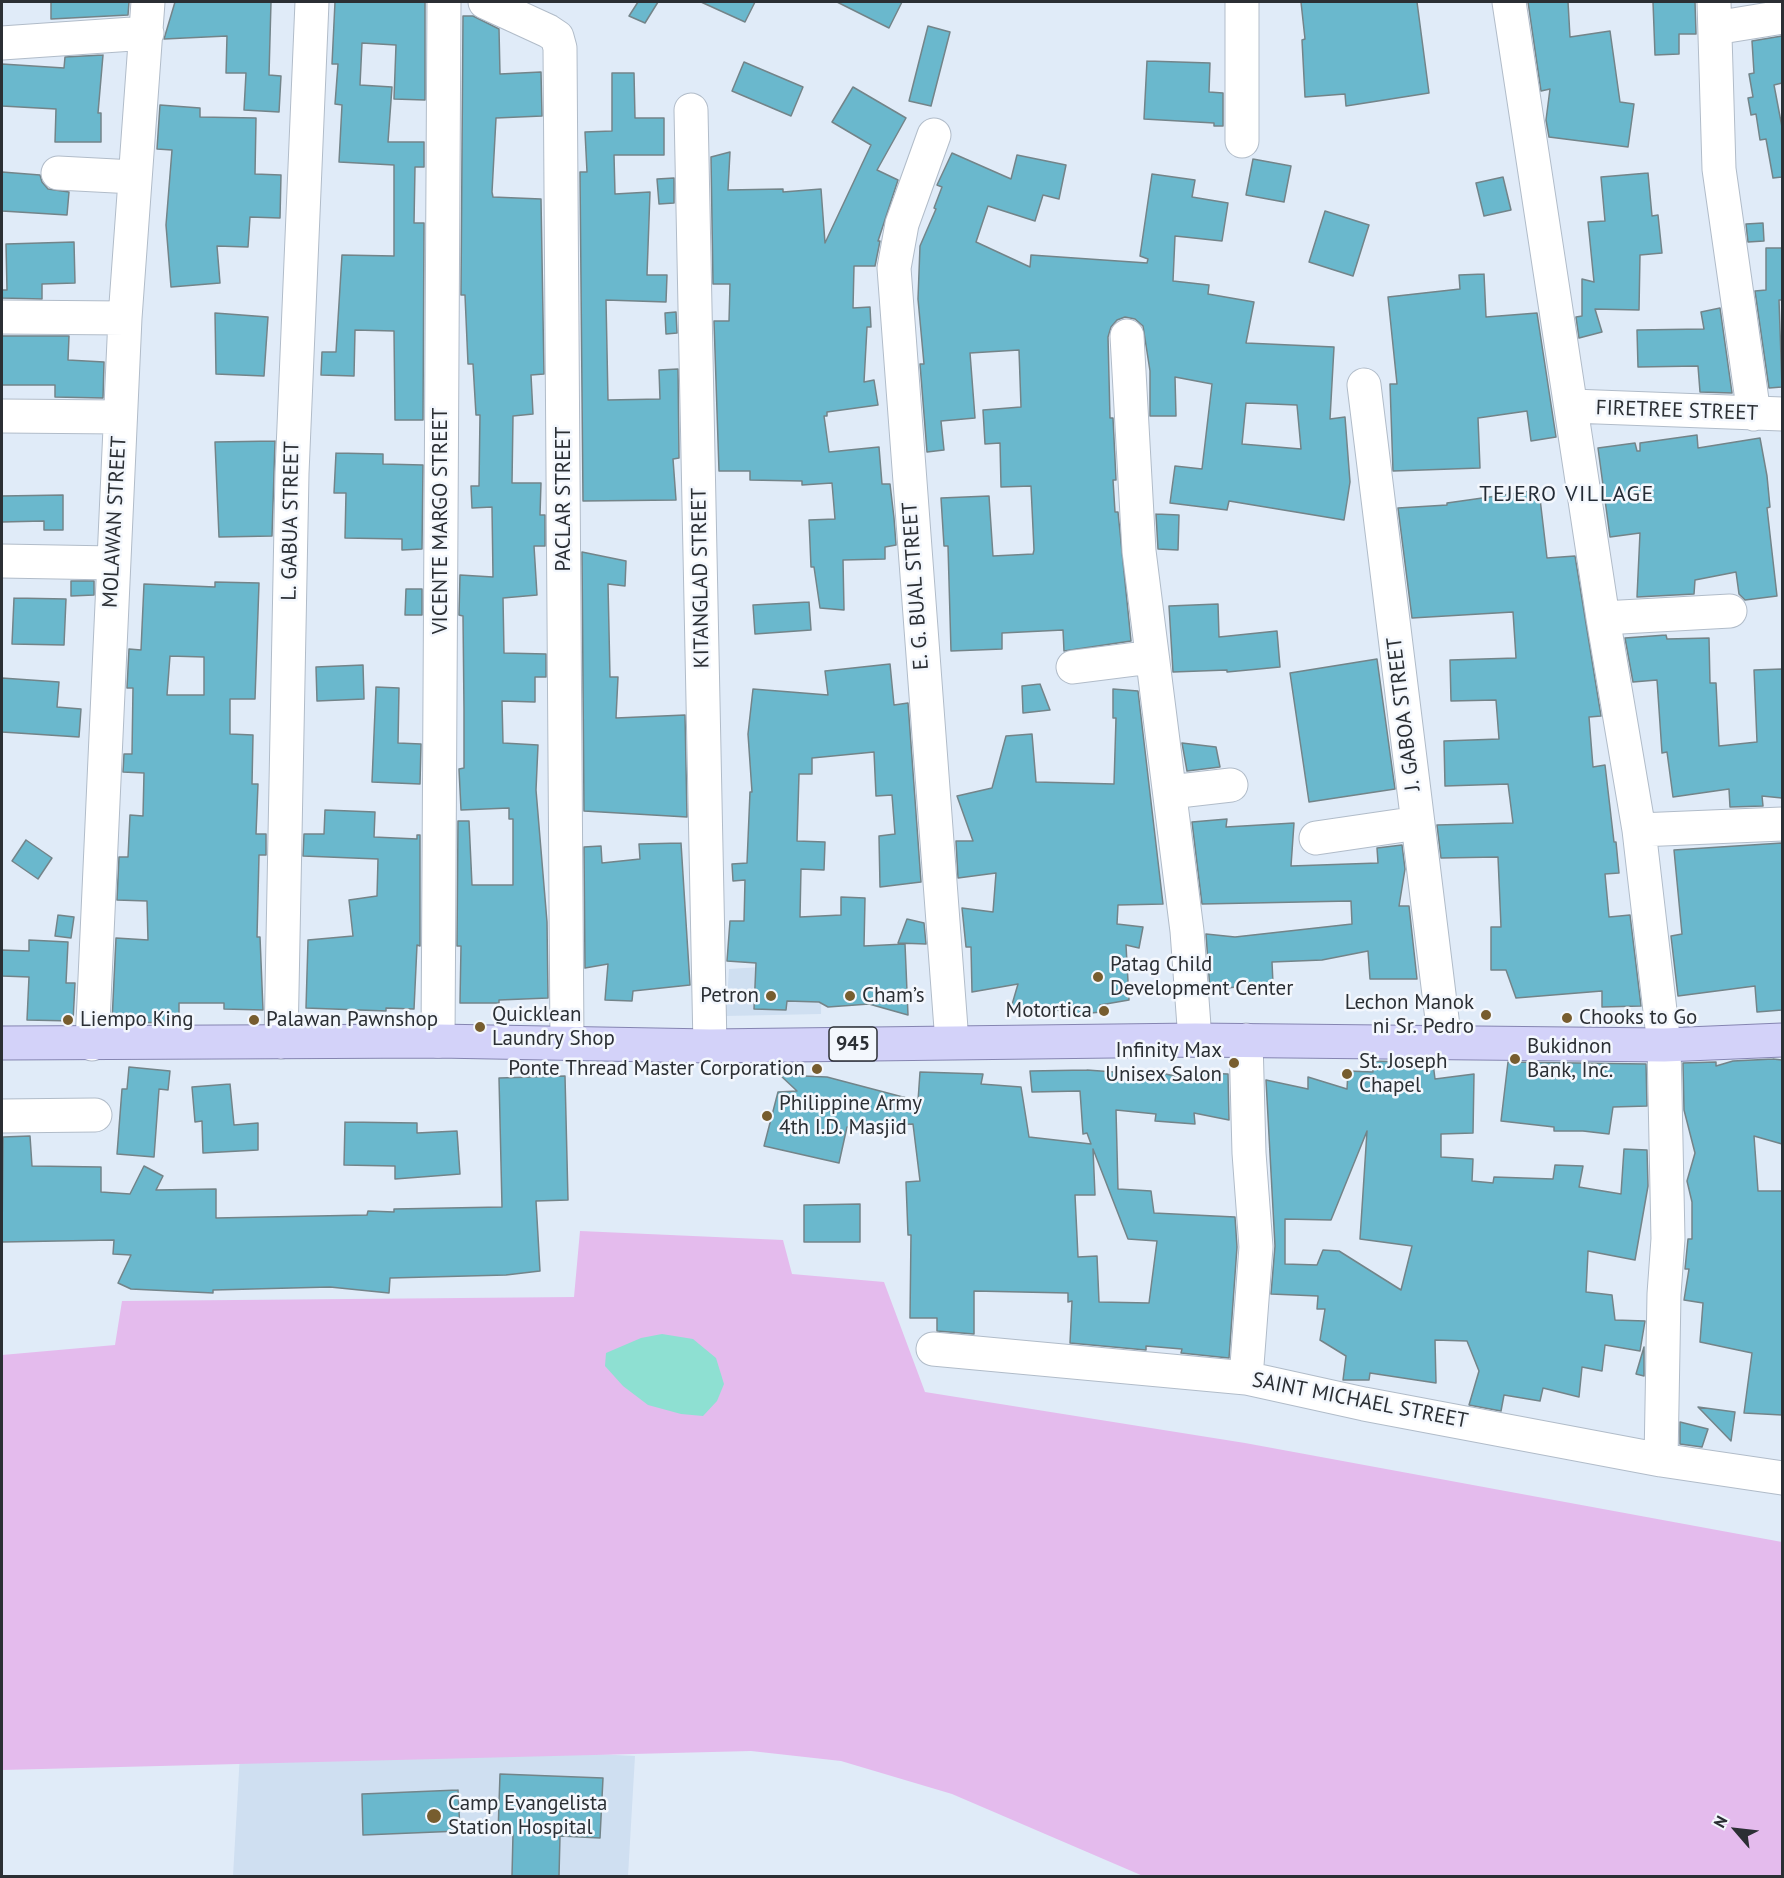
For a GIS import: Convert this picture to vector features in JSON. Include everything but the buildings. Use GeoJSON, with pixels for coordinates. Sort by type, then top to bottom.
{"type":"FeatureCollection","features":[{"type":"Feature","properties":{"kind":"main road","name":"945"},"geometry":{"type":"LineString","coordinates":[[2,1043],[438,1041],[710,1046],[1246,1040],[1665,1045],[1782,1040]]}},
{"type":"Feature","properties":{"kind":"street","name":"L. GABUA STREET"},"geometry":{"type":"LineString","coordinates":[[281,1042],[292,473],[312,2]]}},
{"type":"Feature","properties":{"kind":"street","name":"VICENTE MARGO STREET"},"geometry":{"type":"LineString","coordinates":[[438,1041],[444,2]]}},
{"type":"Feature","properties":{"kind":"street","name":"PACLAR STREET"},"geometry":{"type":"LineString","coordinates":[[485,2],[548,30],[557,38],[560,48],[567,1043]]}},
{"type":"Feature","properties":{"kind":"street"},"geometry":{"type":"LineString","coordinates":[[1242,2],[1242,141]]}},
{"type":"Feature","properties":{"kind":"street"},"geometry":{"type":"LineString","coordinates":[[1509,2],[1603,618],[1639,830],[1665,1045],[1668,1239],[1664,1294],[1661,1460]]}},
{"type":"Feature","properties":{"kind":"street"},"geometry":{"type":"LineString","coordinates":[[1768,414],[1719,169],[1714,15],[1782,17]]}},
{"type":"Feature","properties":{"kind":"street"},"geometry":{"type":"LineString","coordinates":[[2,43],[148,17]]}},
{"type":"Feature","properties":{"kind":"street","name":"MOLAWAN STREET"},"geometry":{"type":"LineString","coordinates":[[92,1044],[125,318],[148,17]]}},
{"type":"Feature","properties":{"kind":"street","name":"KITANGLAD STREET"},"geometry":{"type":"LineString","coordinates":[[692,110],[710,1046]]}},
{"type":"Feature","properties":{"kind":"street","name":"E. G. BUAL STREET"},"geometry":{"type":"LineString","coordinates":[[934,135],[902,224],[894,268],[952,1042]]}},
{"type":"Feature","properties":{"kind":"street"},"geometry":{"type":"LineString","coordinates":[[58,173],[134,177]]}},
{"type":"Feature","properties":{"kind":"street"},"geometry":{"type":"LineString","coordinates":[[2,317],[125,318]]}},
{"type":"Feature","properties":{"kind":"street"},"geometry":{"type":"LineString","coordinates":[[1126,336],[1139,551],[1187,931],[1195,1040]]}},
{"type":"Feature","properties":{"kind":"street","name":"J. GABOA STREET"},"geometry":{"type":"LineString","coordinates":[[1364,385],[1445,1043]]}},
{"type":"Feature","properties":{"kind":"street","name":"FIRETREE STREET"},"geometry":{"type":"LineString","coordinates":[[1572,406],[1768,414]]}},
{"type":"Feature","properties":{"kind":"street"},"geometry":{"type":"LineString","coordinates":[[2,416],[120,417]]}},
{"type":"Feature","properties":{"kind":"street"},"geometry":{"type":"LineString","coordinates":[[2,561],[113,563]]}},
{"type":"Feature","properties":{"kind":"street"},"geometry":{"type":"LineString","coordinates":[[1603,618],[1730,611]]}},
{"type":"Feature","properties":{"kind":"street"},"geometry":{"type":"LineString","coordinates":[[1073,667],[1152,657]]}},
{"type":"Feature","properties":{"kind":"street"},"geometry":{"type":"LineString","coordinates":[[1170,792],[1231,785]]}},
{"type":"Feature","properties":{"kind":"street"},"geometry":{"type":"LineString","coordinates":[[1316,838],[1418,823]]}},
{"type":"Feature","properties":{"kind":"street"},"geometry":{"type":"LineString","coordinates":[[1639,830],[1782,824]]}},
{"type":"Feature","properties":{"kind":"street"},"geometry":{"type":"LineString","coordinates":[[1246,1040],[1249,1153],[1256,1247],[1246,1378]]}},
{"type":"Feature","properties":{"kind":"street"},"geometry":{"type":"LineString","coordinates":[[2,1116],[95,1115]]}},
{"type":"Feature","properties":{"kind":"street","name":"SAINT MICHAEL STREET"},"geometry":{"type":"LineString","coordinates":[[933,1349],[1246,1378],[1364,1404],[1661,1460],[1782,1478]]}},
{"type":"Feature","properties":{"kind":"shaded area"},"geometry":{"type":"Polygon","coordinates":[[[822,963],[821,1014],[726,1016],[729,969],[822,963]]]}},
{"type":"Feature","properties":{"kind":"shaded area"},"geometry":{"type":"Polygon","coordinates":[[[580,1231],[783,1240],[792,1274],[884,1282],[925,1392],[1245,1443],[1782,1542],[1782,1876],[1143,1876],[952,1794],[841,1761],[751,1751],[2,1770],[2,1355],[115,1345],[122,1301],[574,1297],[580,1231]]]}},
{"type":"Feature","properties":{"kind":"shaded area"},"geometry":{"type":"Polygon","coordinates":[[[662,1334],[693,1339],[716,1358],[724,1384],[717,1401],[703,1416],[681,1414],[648,1405],[623,1386],[605,1366],[606,1353],[641,1338],[662,1334]]]}},
{"type":"Feature","properties":{"kind":"shaded area","name":"Camp Evangelista Station Hospital"},"geometry":{"type":"Polygon","coordinates":[[[241,1736],[635,1756],[628,1876],[233,1876],[241,1736]]]}},
{"type":"Feature","properties":{"kind":"place","name":"Patag Child Development Center"},"geometry":{"type":"Point","coordinates":[1098,977]}},
{"type":"Feature","properties":{"kind":"place","name":"Petron"},"geometry":{"type":"Point","coordinates":[771,996]}},
{"type":"Feature","properties":{"kind":"place","name":"Cham’s"},"geometry":{"type":"Point","coordinates":[850,996]}},
{"type":"Feature","properties":{"kind":"place","name":"Motortica"},"geometry":{"type":"Point","coordinates":[1104,1011]}},
{"type":"Feature","properties":{"kind":"place","name":"Lechon Manok ni Sr. Pedro"},"geometry":{"type":"Point","coordinates":[1486,1015]}},
{"type":"Feature","properties":{"kind":"place","name":"Chooks to Go"},"geometry":{"type":"Point","coordinates":[1567,1018]}},
{"type":"Feature","properties":{"kind":"place","name":"Liempo King"},"geometry":{"type":"Point","coordinates":[68,1020]}},
{"type":"Feature","properties":{"kind":"place","name":"Palawan Pawnshop"},"geometry":{"type":"Point","coordinates":[254,1020]}},
{"type":"Feature","properties":{"kind":"place","name":"Quicklean Laundry Shop"},"geometry":{"type":"Point","coordinates":[480,1027]}},
{"type":"Feature","properties":{"kind":"place","name":"Bukidnon Bank, Inc."},"geometry":{"type":"Point","coordinates":[1515,1059]}},
{"type":"Feature","properties":{"kind":"place","name":"Infinity Max Unisex Salon"},"geometry":{"type":"Point","coordinates":[1234,1063]}},
{"type":"Feature","properties":{"kind":"place","name":"Ponte Thread Master Corporation"},"geometry":{"type":"Point","coordinates":[817,1069]}},
{"type":"Feature","properties":{"kind":"place","name":"St. Joseph Chapel"},"geometry":{"type":"Point","coordinates":[1347,1074]}},
{"type":"Feature","properties":{"kind":"place","name":"Philippine Army 4th I.D. Masjid"},"geometry":{"type":"Point","coordinates":[767,1116]}},
{"type":"Feature","properties":{"kind":"place","name":"Camp Evangelista Station Hospital"},"geometry":{"type":"Point","coordinates":[434,1816]}},
{"type":"Feature","properties":{"kind":"district","name":"TEJERO VILLAGE"},"geometry":{"type":"Point","coordinates":[1567,495]}}]}
